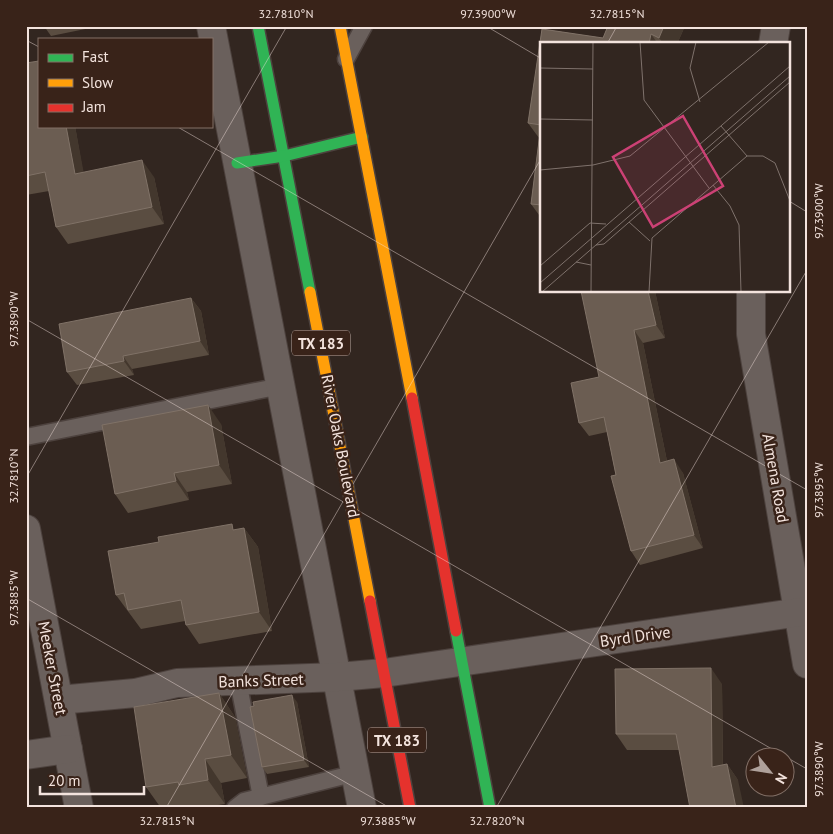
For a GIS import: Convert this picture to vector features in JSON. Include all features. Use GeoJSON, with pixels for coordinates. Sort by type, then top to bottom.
{"type":"FeatureCollection","features":[{"type":"Feature","properties":{"kind":"main road","name":"River Oaks Boulevard"},"geometry":{"type":"LineString","coordinates":[[258,26],[410,808]]}},
{"type":"Feature","properties":{"kind":"main road"},"geometry":{"type":"LineString","coordinates":[[340,26],[490,808]]}},
{"type":"Feature","properties":{"kind":"main road"},"geometry":{"type":"LineString","coordinates":[[237,163],[284,156],[362,138]]}},
{"type":"Feature","properties":{"kind":"street"},"geometry":{"type":"LineString","coordinates":[[211,26],[362,808]]}},
{"type":"Feature","properties":{"kind":"street"},"geometry":{"type":"LineString","coordinates":[[773,42],[776,26]]}},
{"type":"Feature","properties":{"kind":"street","name":"Almena Road"},"geometry":{"type":"LineString","coordinates":[[751,292],[751,334],[802,611],[807,664]]}},
{"type":"Feature","properties":{"kind":"street","name":"Meeker Street"},"geometry":{"type":"LineString","coordinates":[[26,529],[79,808]]}},
{"type":"Feature","properties":{"kind":"street","name":"Byrd Drive"},"geometry":{"type":"LineString","coordinates":[[463,661],[802,611]]}},
{"type":"Feature","properties":{"kind":"street","name":"Banks Street"},"geometry":{"type":"LineString","coordinates":[[59,700],[135,693],[176,683],[338,678],[463,661]]}},
{"type":"Feature","properties":{"kind":"street"},"geometry":{"type":"LineString","coordinates":[[26,756],[68,749]]}},
{"type":"Feature","properties":{"kind":"lane"},"geometry":{"type":"LineString","coordinates":[[346,59],[364,26]]}},
{"type":"Feature","properties":{"kind":"lane"},"geometry":{"type":"LineString","coordinates":[[26,437],[281,386]]}},
{"type":"Feature","properties":{"kind":"lane"},"geometry":{"type":"LineString","coordinates":[[238,681],[261,797]]}},
{"type":"Feature","properties":{"kind":"lane"},"geometry":{"type":"LineString","coordinates":[[235,808],[244,801],[356,773]]}},
{"type":"Feature","properties":{"kind":"building"},"geometry":{"type":"Polygon","coordinates":[[[608,26],[664,26],[659,38],[651,34],[649,42],[540,42],[542,29],[603,38],[608,26]]]}},
{"type":"Feature","properties":{"kind":"building"},"geometry":{"type":"Polygon","coordinates":[[[540,42],[540,125],[528,123],[540,42]]]}},
{"type":"Feature","properties":{"kind":"building"},"geometry":{"type":"Polygon","coordinates":[[[38,61],[38,128],[66,128],[75,174],[142,160],[152,207],[56,227],[45,172],[26,176],[26,63],[38,61]]]}},
{"type":"Feature","properties":{"kind":"building"},"geometry":{"type":"Polygon","coordinates":[[[540,133],[540,205],[531,204],[540,133]]]}},
{"type":"Feature","properties":{"kind":"building"},"geometry":{"type":"Polygon","coordinates":[[[581,292],[648,292],[656,325],[634,330],[660,463],[674,459],[694,535],[631,551],[611,476],[616,475],[604,417],[579,423],[571,383],[599,377],[581,292]]]}},
{"type":"Feature","properties":{"kind":"building"},"geometry":{"type":"Polygon","coordinates":[[[191,298],[200,341],[123,356],[124,361],[67,372],[59,324],[191,298]]]}},
{"type":"Feature","properties":{"kind":"building"},"geometry":{"type":"Polygon","coordinates":[[[208,405],[219,465],[174,473],[176,481],[115,494],[102,425],[208,405]]]}},
{"type":"Feature","properties":{"kind":"building"},"geometry":{"type":"Polygon","coordinates":[[[232,524],[233,530],[244,528],[259,612],[186,625],[181,600],[128,610],[124,593],[116,595],[108,551],[159,542],[158,537],[232,524]]]}},
{"type":"Feature","properties":{"kind":"building"},"geometry":{"type":"Polygon","coordinates":[[[711,668],[712,767],[727,764],[736,808],[690,808],[676,734],[616,734],[615,669],[711,668]]]}},
{"type":"Feature","properties":{"kind":"building"},"geometry":{"type":"Polygon","coordinates":[[[219,693],[231,755],[205,759],[208,780],[179,785],[178,782],[146,787],[134,707],[219,693]]]}},
{"type":"Feature","properties":{"kind":"building"},"geometry":{"type":"Polygon","coordinates":[[[292,695],[304,760],[262,767],[250,707],[254,706],[253,702],[292,695]]]}},
{"type":"Feature","properties":{"kind":"traffic: fast"},"geometry":{"type":"LineString","coordinates":[[258,26],[310,292]]}},
{"type":"Feature","properties":{"kind":"traffic: fast"},"geometry":{"type":"LineString","coordinates":[[237,163],[284,156],[362,137]]}},
{"type":"Feature","properties":{"kind":"traffic: fast"},"geometry":{"type":"LineString","coordinates":[[456,631],[490,808]]}},
{"type":"Feature","properties":{"kind":"traffic: slow"},"geometry":{"type":"LineString","coordinates":[[340,26],[412,398]]}},
{"type":"Feature","properties":{"kind":"traffic: slow"},"geometry":{"type":"LineString","coordinates":[[310,292],[370,601]]}},
{"type":"Feature","properties":{"kind":"traffic: jam"},"geometry":{"type":"LineString","coordinates":[[412,398],[456,631]]}},
{"type":"Feature","properties":{"kind":"traffic: jam"},"geometry":{"type":"LineString","coordinates":[[370,601],[410,808]]}}]}
